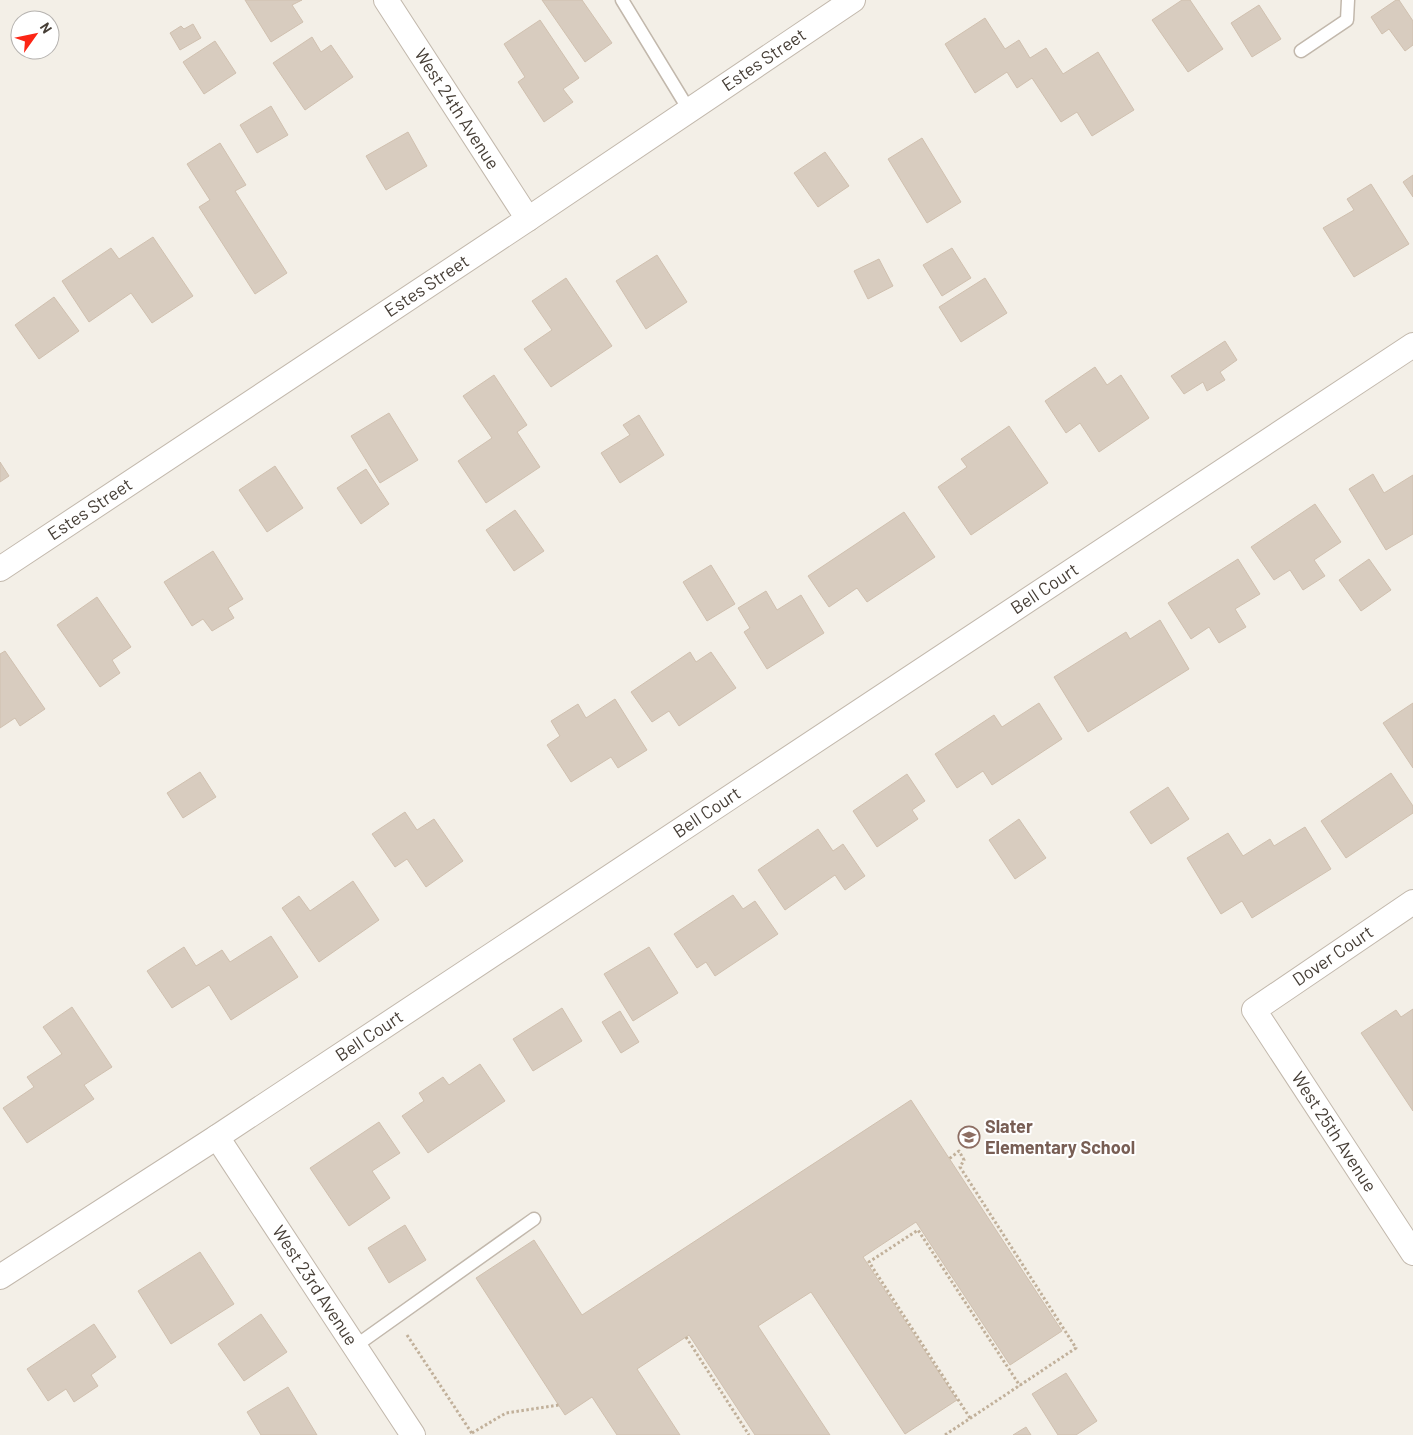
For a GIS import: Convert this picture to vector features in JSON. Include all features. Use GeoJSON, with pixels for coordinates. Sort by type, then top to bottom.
{"type":"FeatureCollection","features":[{"type":"Feature","properties":{"kind":"street","name":"West 24th Avenue"},"geometry":{"type":"LineString","coordinates":[[386,0],[528,219]]}},
{"type":"Feature","properties":{"kind":"street","name":"Estes Street"},"geometry":{"type":"LineString","coordinates":[[0,569],[528,219],[853,0]]}},
{"type":"Feature","properties":{"kind":"street","name":"Bell Court"},"geometry":{"type":"LineString","coordinates":[[0,1277],[217,1137],[1413,345]]}},
{"type":"Feature","properties":{"kind":"street","name":"Dover Court"},"geometry":{"type":"LineString","coordinates":[[1254,1010],[1413,902]]}},
{"type":"Feature","properties":{"kind":"street","name":"West 25th Avenue"},"geometry":{"type":"LineString","coordinates":[[1254,1010],[1413,1253]]}},
{"type":"Feature","properties":{"kind":"street","name":"West 23rd Avenue"},"geometry":{"type":"LineString","coordinates":[[217,1137],[413,1435]]}},
{"type":"Feature","properties":{"kind":"lane"},"geometry":{"type":"LineString","coordinates":[[622,0],[689,110]]}},
{"type":"Feature","properties":{"kind":"lane"},"geometry":{"type":"LineString","coordinates":[[1301,52],[1347,20],[1348,0]]}},
{"type":"Feature","properties":{"kind":"lane"},"geometry":{"type":"LineString","coordinates":[[354,1347],[534,1219]]}},
{"type":"Feature","properties":{"kind":"path"},"geometry":{"type":"LineString","coordinates":[[945,1435],[1076,1348],[960,1167],[964,1160],[959,1152],[949,1158]]}},
{"type":"Feature","properties":{"kind":"path"},"geometry":{"type":"LineString","coordinates":[[970,1418],[869,1262],[877,1256],[918,1230],[1020,1386]]}},
{"type":"Feature","properties":{"kind":"path"},"geometry":{"type":"LineString","coordinates":[[396,1317],[472,1434],[506,1414],[559,1405]]}},
{"type":"Feature","properties":{"kind":"path"},"geometry":{"type":"LineString","coordinates":[[686,1337],[749,1435]]}},
{"type":"Feature","properties":{"kind":"building"},"geometry":{"type":"Polygon","coordinates":[[[245,0],[302,0],[292,5],[303,22],[271,42],[245,0]]]}},
{"type":"Feature","properties":{"kind":"building"},"geometry":{"type":"Polygon","coordinates":[[[542,0],[582,0],[612,43],[585,62],[542,0]]]}},
{"type":"Feature","properties":{"kind":"building"},"geometry":{"type":"Polygon","coordinates":[[[1182,0],[1190,0],[1223,49],[1188,72],[1152,20],[1182,0]]]}},
{"type":"Feature","properties":{"kind":"building"},"geometry":{"type":"Polygon","coordinates":[[[1396,0],[1399,0],[1413,21],[1413,45],[1405,51],[1389,29],[1382,34],[1371,17],[1396,0]]]}},
{"type":"Feature","properties":{"kind":"building"},"geometry":{"type":"Polygon","coordinates":[[[1259,5],[1281,39],[1252,57],[1231,23],[1259,5]]]}},
{"type":"Feature","properties":{"kind":"building"},"geometry":{"type":"Polygon","coordinates":[[[985,18],[1005,49],[1019,40],[1030,58],[1046,48],[1063,74],[1098,52],[1134,110],[1092,136],[1077,112],[1061,122],[1032,78],[1017,88],[1007,72],[975,93],[945,44],[985,18]]]}},
{"type":"Feature","properties":{"kind":"building"},"geometry":{"type":"Polygon","coordinates":[[[540,20],[579,78],[563,89],[573,102],[544,122],[518,82],[525,77],[504,44],[540,20]]]}},
{"type":"Feature","properties":{"kind":"building"},"geometry":{"type":"Polygon","coordinates":[[[193,24],[201,38],[180,50],[170,33],[181,26],[184,29],[193,24]]]}},
{"type":"Feature","properties":{"kind":"building"},"geometry":{"type":"Polygon","coordinates":[[[312,37],[321,52],[331,45],[353,77],[305,110],[273,63],[312,37]]]}},
{"type":"Feature","properties":{"kind":"building"},"geometry":{"type":"Polygon","coordinates":[[[215,41],[236,73],[204,94],[183,62],[215,41]]]}},
{"type":"Feature","properties":{"kind":"building"},"geometry":{"type":"Polygon","coordinates":[[[271,106],[288,135],[257,153],[240,125],[271,106]]]}},
{"type":"Feature","properties":{"kind":"building"},"geometry":{"type":"Polygon","coordinates":[[[408,132],[427,166],[386,190],[366,156],[408,132]]]}},
{"type":"Feature","properties":{"kind":"building"},"geometry":{"type":"Polygon","coordinates":[[[922,138],[961,202],[927,223],[888,159],[922,138]]]}},
{"type":"Feature","properties":{"kind":"building"},"geometry":{"type":"Polygon","coordinates":[[[220,143],[246,185],[235,191],[287,273],[255,294],[199,207],[210,200],[187,164],[220,143]]]}},
{"type":"Feature","properties":{"kind":"building"},"geometry":{"type":"Polygon","coordinates":[[[825,152],[849,186],[818,207],[794,173],[825,152]]]}},
{"type":"Feature","properties":{"kind":"building"},"geometry":{"type":"Polygon","coordinates":[[[1413,175],[1413,197],[1403,182],[1413,175]]]}},
{"type":"Feature","properties":{"kind":"building"},"geometry":{"type":"Polygon","coordinates":[[[1371,184],[1409,244],[1354,277],[1323,228],[1354,210],[1347,199],[1371,184]]]}},
{"type":"Feature","properties":{"kind":"building"},"geometry":{"type":"Polygon","coordinates":[[[153,237],[193,296],[152,323],[131,293],[89,322],[62,281],[111,248],[119,259],[153,237]]]}},
{"type":"Feature","properties":{"kind":"building"},"geometry":{"type":"Polygon","coordinates":[[[952,248],[971,278],[942,296],[923,265],[952,248]]]}},
{"type":"Feature","properties":{"kind":"building"},"geometry":{"type":"Polygon","coordinates":[[[657,255],[687,302],[646,329],[616,281],[657,255]]]}},
{"type":"Feature","properties":{"kind":"building"},"geometry":{"type":"Polygon","coordinates":[[[879,259],[893,286],[868,299],[854,271],[879,259]]]}},
{"type":"Feature","properties":{"kind":"building"},"geometry":{"type":"Polygon","coordinates":[[[566,278],[612,346],[551,387],[524,349],[552,330],[532,301],[566,278]]]}},
{"type":"Feature","properties":{"kind":"building"},"geometry":{"type":"Polygon","coordinates":[[[985,278],[1007,313],[961,342],[939,307],[985,278]]]}},
{"type":"Feature","properties":{"kind":"building"},"geometry":{"type":"Polygon","coordinates":[[[54,297],[79,331],[39,359],[15,325],[54,297]]]}},
{"type":"Feature","properties":{"kind":"building"},"geometry":{"type":"Polygon","coordinates":[[[1225,341],[1237,360],[1220,372],[1225,380],[1207,391],[1203,382],[1184,394],[1171,376],[1225,341]]]}},
{"type":"Feature","properties":{"kind":"building"},"geometry":{"type":"Polygon","coordinates":[[[1095,367],[1107,385],[1121,375],[1149,418],[1099,452],[1080,423],[1066,433],[1045,401],[1095,367]]]}},
{"type":"Feature","properties":{"kind":"building"},"geometry":{"type":"Polygon","coordinates":[[[494,375],[527,425],[517,432],[540,467],[486,503],[458,461],[492,438],[463,396],[494,375]]]}},
{"type":"Feature","properties":{"kind":"building"},"geometry":{"type":"Polygon","coordinates":[[[389,413],[418,460],[380,483],[351,436],[389,413]]]}},
{"type":"Feature","properties":{"kind":"building"},"geometry":{"type":"Polygon","coordinates":[[[639,415],[664,455],[620,483],[601,453],[630,435],[623,425],[639,415]]]}},
{"type":"Feature","properties":{"kind":"building"},"geometry":{"type":"Polygon","coordinates":[[[1009,426],[1048,483],[971,535],[938,487],[967,467],[961,459],[1009,426]]]}},
{"type":"Feature","properties":{"kind":"building"},"geometry":{"type":"Polygon","coordinates":[[[0,462],[9,476],[0,482],[0,462]]]}},
{"type":"Feature","properties":{"kind":"building"},"geometry":{"type":"Polygon","coordinates":[[[275,466],[303,508],[267,532],[239,490],[275,466]]]}},
{"type":"Feature","properties":{"kind":"building"},"geometry":{"type":"Polygon","coordinates":[[[366,469],[389,504],[361,524],[337,488],[366,469]]]}},
{"type":"Feature","properties":{"kind":"building"},"geometry":{"type":"Polygon","coordinates":[[[1373,474],[1384,493],[1413,475],[1413,534],[1386,550],[1349,489],[1373,474]]]}},
{"type":"Feature","properties":{"kind":"building"},"geometry":{"type":"Polygon","coordinates":[[[1315,504],[1341,542],[1314,560],[1325,576],[1303,590],[1290,570],[1274,580],[1251,547],[1315,504]]]}},
{"type":"Feature","properties":{"kind":"building"},"geometry":{"type":"Polygon","coordinates":[[[515,510],[544,551],[514,571],[486,530],[515,510]]]}},
{"type":"Feature","properties":{"kind":"building"},"geometry":{"type":"Polygon","coordinates":[[[904,512],[935,557],[867,602],[857,588],[829,607],[808,576],[904,512]]]}},
{"type":"Feature","properties":{"kind":"building"},"geometry":{"type":"Polygon","coordinates":[[[213,551],[243,599],[228,608],[234,618],[212,631],[203,619],[192,626],[164,582],[213,551]]]}},
{"type":"Feature","properties":{"kind":"building"},"geometry":{"type":"Polygon","coordinates":[[[1238,559],[1260,594],[1235,609],[1246,627],[1219,643],[1209,627],[1191,639],[1168,603],[1238,559]]]}},
{"type":"Feature","properties":{"kind":"building"},"geometry":{"type":"Polygon","coordinates":[[[1369,559],[1391,590],[1361,611],[1339,580],[1369,559]]]}},
{"type":"Feature","properties":{"kind":"building"},"geometry":{"type":"Polygon","coordinates":[[[711,565],[735,604],[707,621],[683,582],[711,565]]]}},
{"type":"Feature","properties":{"kind":"building"},"geometry":{"type":"Polygon","coordinates":[[[766,591],[777,610],[801,595],[824,633],[767,669],[744,632],[750,628],[738,608],[766,591]]]}},
{"type":"Feature","properties":{"kind":"building"},"geometry":{"type":"Polygon","coordinates":[[[97,597],[131,647],[112,660],[120,673],[100,687],[57,625],[97,597]]]}},
{"type":"Feature","properties":{"kind":"building"},"geometry":{"type":"Polygon","coordinates":[[[1160,620],[1189,669],[1088,732],[1054,677],[1126,632],[1130,639],[1160,620]]]}},
{"type":"Feature","properties":{"kind":"building"},"geometry":{"type":"Polygon","coordinates":[[[5,651],[45,709],[20,726],[15,718],[0,728],[0,654],[5,651]]]}},
{"type":"Feature","properties":{"kind":"building"},"geometry":{"type":"Polygon","coordinates":[[[690,652],[696,662],[711,652],[736,688],[679,726],[669,711],[652,722],[631,692],[690,652]]]}},
{"type":"Feature","properties":{"kind":"building"},"geometry":{"type":"Polygon","coordinates":[[[615,699],[647,750],[618,768],[611,757],[571,782],[547,745],[560,736],[551,721],[578,704],[586,718],[615,699]]]}},
{"type":"Feature","properties":{"kind":"building"},"geometry":{"type":"Polygon","coordinates":[[[1039,703],[1062,739],[992,785],[983,771],[957,788],[935,754],[994,715],[1002,727],[1039,703]]]}},
{"type":"Feature","properties":{"kind":"building"},"geometry":{"type":"Polygon","coordinates":[[[1413,703],[1413,768],[1383,723],[1413,703]]]}},
{"type":"Feature","properties":{"kind":"building"},"geometry":{"type":"Polygon","coordinates":[[[200,772],[216,797],[183,818],[167,793],[200,772]]]}},
{"type":"Feature","properties":{"kind":"building"},"geometry":{"type":"Polygon","coordinates":[[[1391,773],[1413,806],[1413,813],[1346,858],[1321,821],[1391,773]]]}},
{"type":"Feature","properties":{"kind":"building"},"geometry":{"type":"Polygon","coordinates":[[[907,774],[925,801],[912,810],[918,819],[877,847],[853,811],[907,774]]]}},
{"type":"Feature","properties":{"kind":"building"},"geometry":{"type":"Polygon","coordinates":[[[1168,787],[1189,819],[1151,844],[1130,812],[1168,787]]]}},
{"type":"Feature","properties":{"kind":"building"},"geometry":{"type":"Polygon","coordinates":[[[405,812],[417,830],[434,819],[463,861],[426,887],[407,859],[395,867],[372,834],[405,812]]]}},
{"type":"Feature","properties":{"kind":"building"},"geometry":{"type":"Polygon","coordinates":[[[1019,819],[1046,858],[1015,879],[989,840],[1019,819]]]}},
{"type":"Feature","properties":{"kind":"building"},"geometry":{"type":"Polygon","coordinates":[[[1305,827],[1331,869],[1252,918],[1242,901],[1221,914],[1187,858],[1228,833],[1243,856],[1270,839],[1274,846],[1305,827]]]}},
{"type":"Feature","properties":{"kind":"building"},"geometry":{"type":"Polygon","coordinates":[[[818,829],[833,851],[843,844],[865,876],[845,890],[835,875],[785,910],[758,870],[818,829]]]}},
{"type":"Feature","properties":{"kind":"building"},"geometry":{"type":"Polygon","coordinates":[[[353,881],[379,920],[319,962],[282,908],[299,896],[310,911],[353,881]]]}},
{"type":"Feature","properties":{"kind":"building"},"geometry":{"type":"Polygon","coordinates":[[[733,895],[743,909],[755,901],[778,934],[715,976],[706,962],[697,968],[674,934],[733,895]]]}},
{"type":"Feature","properties":{"kind":"building"},"geometry":{"type":"Polygon","coordinates":[[[271,936],[298,977],[231,1020],[209,985],[172,1008],[147,971],[184,947],[196,966],[222,950],[230,962],[271,936]]]}},
{"type":"Feature","properties":{"kind":"building"},"geometry":{"type":"Polygon","coordinates":[[[649,947],[678,993],[633,1021],[604,974],[649,947]]]}},
{"type":"Feature","properties":{"kind":"building"},"geometry":{"type":"Polygon","coordinates":[[[72,1007],[112,1067],[84,1085],[94,1099],[27,1143],[3,1108],[34,1087],[27,1077],[62,1054],[43,1027],[72,1007]]]}},
{"type":"Feature","properties":{"kind":"building"},"geometry":{"type":"Polygon","coordinates":[[[562,1008],[582,1041],[533,1071],[513,1039],[562,1008]]]}},
{"type":"Feature","properties":{"kind":"building"},"geometry":{"type":"Polygon","coordinates":[[[1413,1009],[1413,1111],[1361,1033],[1396,1010],[1401,1017],[1413,1009]]]}},
{"type":"Feature","properties":{"kind":"building"},"geometry":{"type":"Polygon","coordinates":[[[620,1011],[639,1042],[621,1053],[602,1022],[620,1011]]]}},
{"type":"Feature","properties":{"kind":"building"},"geometry":{"type":"Polygon","coordinates":[[[480,1064],[505,1101],[428,1153],[402,1116],[424,1101],[419,1093],[443,1077],[449,1085],[480,1064]]]}},
{"type":"Feature","properties":{"kind":"building"},"geometry":{"type":"Polygon","coordinates":[[[911,1100],[1062,1331],[1010,1365],[916,1222],[863,1257],[957,1400],[905,1434],[811,1292],[758,1326],[830,1435],[755,1435],[689,1335],[637,1369],[680,1435],[617,1435],[592,1397],[565,1415],[476,1278],[534,1240],[582,1315],[911,1100]]]}},
{"type":"Feature","properties":{"kind":"building"},"geometry":{"type":"Polygon","coordinates":[[[379,1122],[400,1153],[372,1171],[390,1198],[349,1226],[310,1168],[379,1122]]]}},
{"type":"Feature","properties":{"kind":"building"},"geometry":{"type":"Polygon","coordinates":[[[405,1225],[426,1260],[389,1283],[368,1248],[405,1225]]]}},
{"type":"Feature","properties":{"kind":"building"},"geometry":{"type":"Polygon","coordinates":[[[200,1252],[234,1304],[171,1344],[138,1291],[200,1252]]]}},
{"type":"Feature","properties":{"kind":"building"},"geometry":{"type":"Polygon","coordinates":[[[261,1314],[287,1352],[244,1381],[218,1344],[261,1314]]]}},
{"type":"Feature","properties":{"kind":"building"},"geometry":{"type":"Polygon","coordinates":[[[94,1324],[116,1357],[91,1375],[98,1386],[74,1402],[66,1389],[48,1401],[27,1369],[94,1324]]]}},
{"type":"Feature","properties":{"kind":"building"},"geometry":{"type":"Polygon","coordinates":[[[1066,1373],[1097,1421],[1076,1435],[1058,1435],[1032,1394],[1066,1373]]]}},
{"type":"Feature","properties":{"kind":"building"},"geometry":{"type":"Polygon","coordinates":[[[288,1387],[317,1435],[261,1435],[247,1412],[288,1387]]]}},
{"type":"Feature","properties":{"kind":"building"},"geometry":{"type":"Polygon","coordinates":[[[1026,1427],[1031,1435],[1013,1435],[1026,1427]]]}},
{"type":"Feature","properties":{"kind":"place","name":"Slater Elementary School"},"geometry":{"type":"Point","coordinates":[969,1137]}}]}
